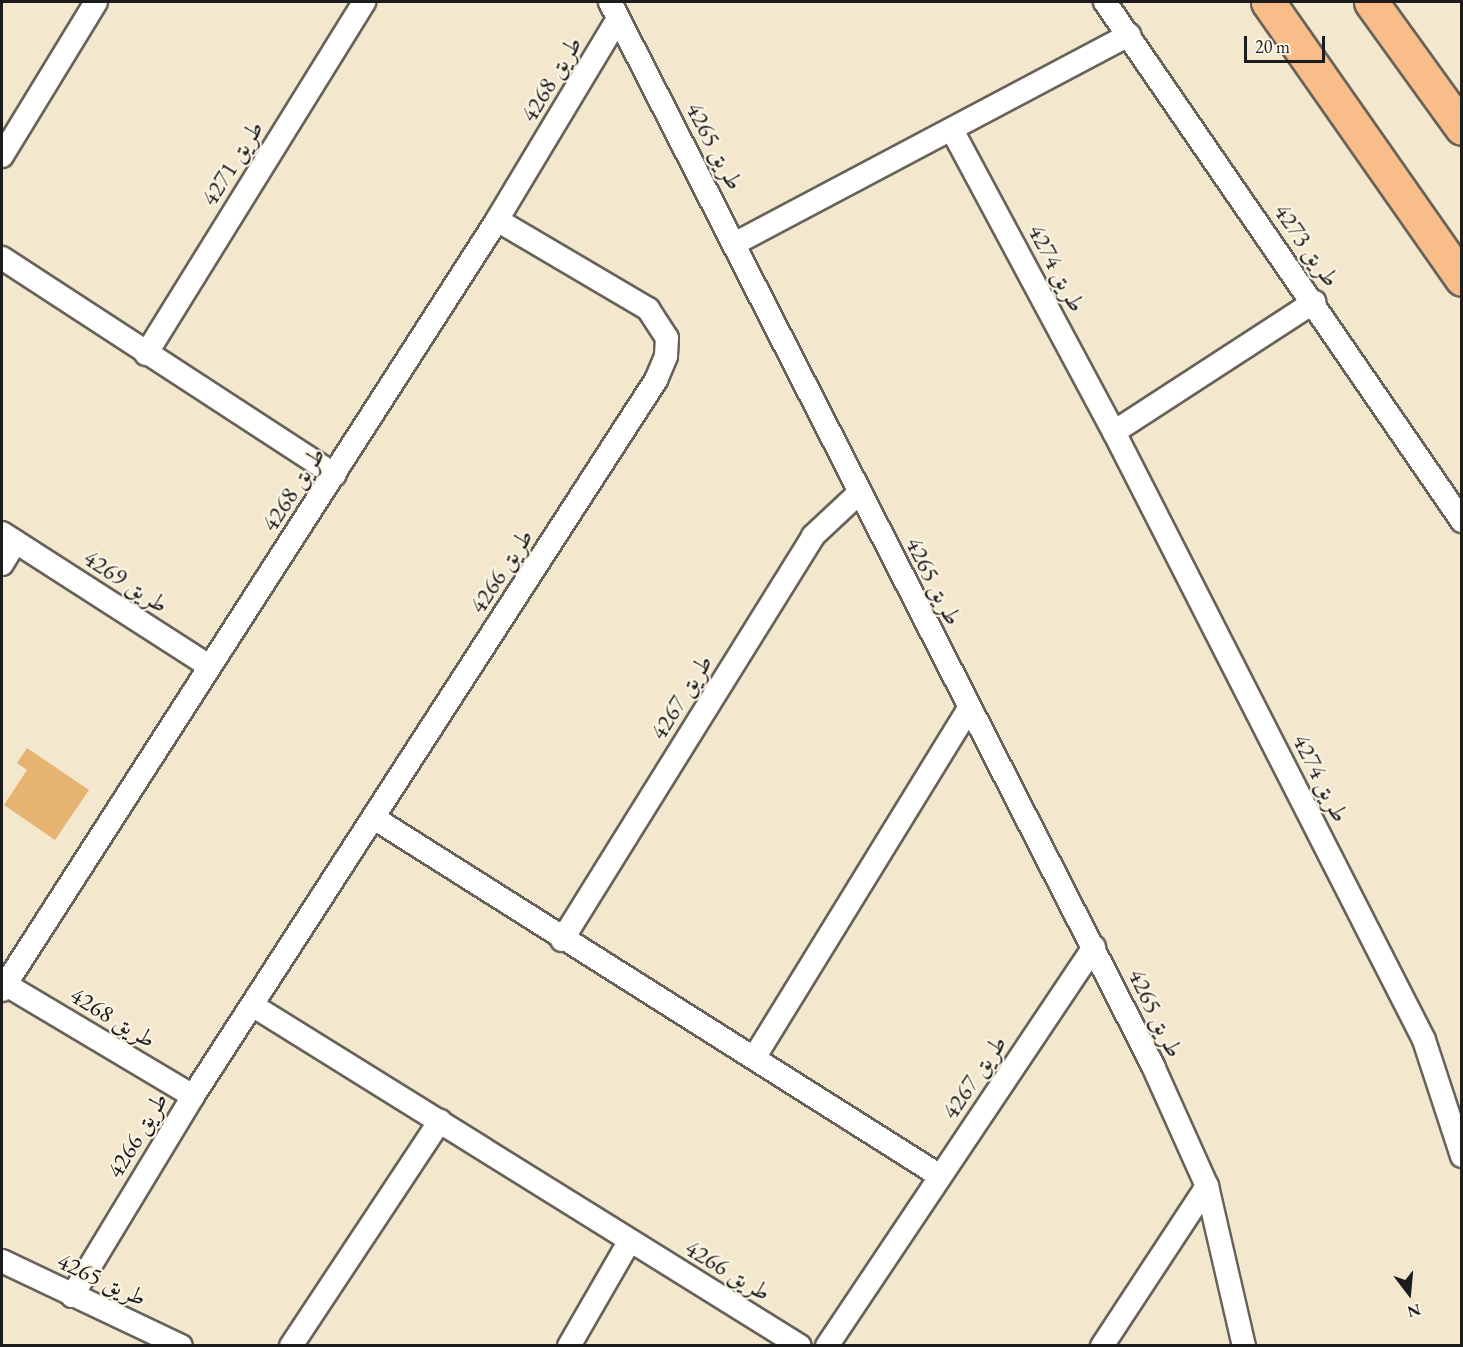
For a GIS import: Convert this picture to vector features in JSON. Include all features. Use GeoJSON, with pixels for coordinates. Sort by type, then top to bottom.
{"type":"FeatureCollection","features":[{"type":"Feature","properties":{"kind":"highway"},"geometry":{"type":"LineString","coordinates":[[1268,2],[1461,279]]}},
{"type":"Feature","properties":{"kind":"highway"},"geometry":{"type":"LineString","coordinates":[[1371,2],[1461,128]]}},
{"type":"Feature","properties":{"kind":"street"},"geometry":{"type":"LineString","coordinates":[[2,156],[96,2]]}},
{"type":"Feature","properties":{"kind":"street","name":"طريق 4271"},"geometry":{"type":"LineString","coordinates":[[146,354],[364,2]]}},
{"type":"Feature","properties":{"kind":"street","name":"طريق 4273"},"geometry":{"type":"LineString","coordinates":[[1105,2],[1314,302],[1461,520]]}},
{"type":"Feature","properties":{"kind":"street","name":"طريق 4268"},"geometry":{"type":"LineString","coordinates":[[193,1096],[4,987],[497,220],[614,10]]}},
{"type":"Feature","properties":{"kind":"street","name":"طريق 4265"},"geometry":{"type":"LineString","coordinates":[[614,10],[736,243],[968,710],[1094,947],[1207,1186],[1244,1346]]}},
{"type":"Feature","properties":{"kind":"street"},"geometry":{"type":"LineString","coordinates":[[736,243],[1129,35]]}},
{"type":"Feature","properties":{"kind":"street","name":"طريق 4274"},"geometry":{"type":"LineString","coordinates":[[952,130],[1114,432],[1424,1040],[1455,1127],[1461,1156]]}},
{"type":"Feature","properties":{"kind":"street","name":"طريق 4266"},"geometry":{"type":"LineString","coordinates":[[72,1296],[193,1096],[656,380],[666,356],[667,338],[648,309],[497,220]]}},
{"type":"Feature","properties":{"kind":"street"},"geometry":{"type":"LineString","coordinates":[[2,258],[146,354],[335,475]]}},
{"type":"Feature","properties":{"kind":"street"},"geometry":{"type":"LineString","coordinates":[[1114,432],[1314,302]]}},
{"type":"Feature","properties":{"kind":"street","name":"طريق 4267"},"geometry":{"type":"LineString","coordinates":[[561,940],[813,536],[859,493]]}},
{"type":"Feature","properties":{"kind":"street","name":"طريق 4269"},"geometry":{"type":"LineString","coordinates":[[2,564],[8,538],[209,666]]}},
{"type":"Feature","properties":{"kind":"street"},"geometry":{"type":"LineString","coordinates":[[754,1058],[968,710]]}},
{"type":"Feature","properties":{"kind":"street"},"geometry":{"type":"LineString","coordinates":[[374,818],[561,940],[754,1058],[940,1176]]}},
{"type":"Feature","properties":{"kind":"street","name":"طريق 4267"},"geometry":{"type":"LineString","coordinates":[[827,1346],[1094,947]]}},
{"type":"Feature","properties":{"kind":"street","name":"طريق 4266"},"geometry":{"type":"LineString","coordinates":[[252,1005],[440,1121],[629,1242],[800,1346]]}},
{"type":"Feature","properties":{"kind":"street"},"geometry":{"type":"LineString","coordinates":[[291,1346],[440,1121]]}},
{"type":"Feature","properties":{"kind":"street"},"geometry":{"type":"LineString","coordinates":[[1101,1346],[1207,1186]]}},
{"type":"Feature","properties":{"kind":"street"},"geometry":{"type":"LineString","coordinates":[[569,1346],[629,1242]]}},
{"type":"Feature","properties":{"kind":"street","name":"طريق 4265"},"geometry":{"type":"LineString","coordinates":[[2,1261],[181,1346]]}},
{"type":"Feature","properties":{"kind":"building"},"geometry":{"type":"Polygon","coordinates":[[[27,748],[89,790],[55,840],[4,805],[27,770],[17,763],[27,748]]]}}]}
